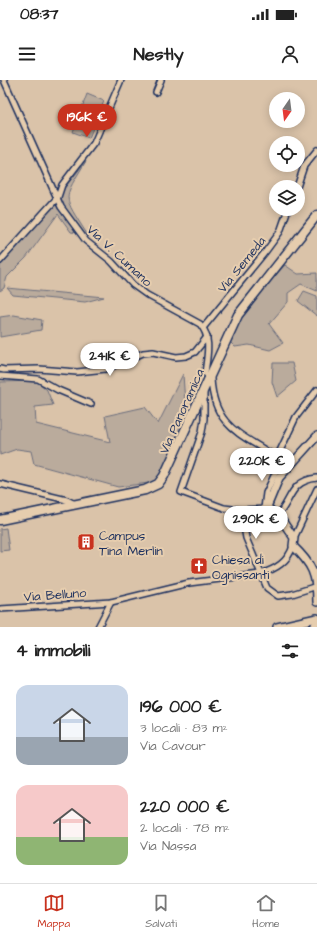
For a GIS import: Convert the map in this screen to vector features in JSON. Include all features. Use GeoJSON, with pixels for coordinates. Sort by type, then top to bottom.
{"type":"FeatureCollection","features":[{"type":"Feature","properties":{"kind":"main road","name":"Via Panoramica"},"geometry":{"type":"LineString","coordinates":[[0,520],[145,490],[158,484],[164,476],[208,378],[243,306],[317,215]]}},
{"type":"Feature","properties":{"kind":"street","name":"Via V. Cumano"},"geometry":{"type":"LineString","coordinates":[[4,80],[58,197],[61,207],[86,241],[111,261],[133,285],[151,298],[203,328]]}},
{"type":"Feature","properties":{"kind":"street"},"geometry":{"type":"LineString","coordinates":[[0,261],[58,197],[62,185],[94,143],[121,80]]}},
{"type":"Feature","properties":{"kind":"street"},"geometry":{"type":"LineString","coordinates":[[156,92],[161,80]]}},
{"type":"Feature","properties":{"kind":"street"},"geometry":{"type":"LineString","coordinates":[[299,180],[304,166],[317,150]]}},
{"type":"Feature","properties":{"kind":"street","name":"Via Semeda"},"geometry":{"type":"LineString","coordinates":[[203,328],[266,251],[280,232],[286,216]]}},
{"type":"Feature","properties":{"kind":"street"},"geometry":{"type":"LineString","coordinates":[[203,328],[206,336],[207,357],[205,373],[208,378],[211,379],[212,392],[220,414],[228,426],[277,458]]}},
{"type":"Feature","properties":{"kind":"street"},"geometry":{"type":"LineString","coordinates":[[0,369],[77,372],[106,369],[143,353],[153,352],[176,357],[186,356],[195,352],[206,336]]}},
{"type":"Feature","properties":{"kind":"street"},"geometry":{"type":"LineString","coordinates":[[0,376],[38,379],[58,390],[91,404]]}},
{"type":"Feature","properties":{"kind":"street"},"geometry":{"type":"LineString","coordinates":[[203,389],[204,415],[202,432],[181,492],[224,508],[241,510],[266,508],[277,516],[284,522],[293,542],[308,561],[316,578],[317,602]]}},
{"type":"Feature","properties":{"kind":"street"},"geometry":{"type":"LineString","coordinates":[[266,508],[266,494],[278,467],[277,458],[296,417],[317,390]]}},
{"type":"Feature","properties":{"kind":"street"},"geometry":{"type":"LineString","coordinates":[[266,508],[279,478],[317,436]]}},
{"type":"Feature","properties":{"kind":"street"},"geometry":{"type":"LineString","coordinates":[[277,516],[296,487],[307,480],[317,478]]}},
{"type":"Feature","properties":{"kind":"street"},"geometry":{"type":"LineString","coordinates":[[0,484],[67,500],[75,504]]}},
{"type":"Feature","properties":{"kind":"street","name":"Via Belluno"},"geometry":{"type":"LineString","coordinates":[[0,609],[111,602],[189,583],[270,571],[286,560],[317,489]]}},
{"type":"Feature","properties":{"kind":"street"},"geometry":{"type":"LineString","coordinates":[[241,510],[246,538],[267,588],[278,596],[292,594],[317,586]]}},
{"type":"Feature","properties":{"kind":"street"},"geometry":{"type":"LineString","coordinates":[[98,627],[111,602]]}},
{"type":"Feature","properties":{"kind":"street"},"geometry":{"type":"LineString","coordinates":[[276,627],[317,619]]}},
{"type":"Feature","properties":{"kind":"street"},"geometry":{"type":"LineString","coordinates":[[314,627],[317,619]]}},
{"type":"Feature","properties":{"kind":"shaded area"},"geometry":{"type":"Polygon","coordinates":[[[87,94],[104,101],[89,138],[73,132],[87,94]]]}},
{"type":"Feature","properties":{"kind":"shaded area"},"geometry":{"type":"Polygon","coordinates":[[[86,161],[69,191],[68,198],[69,204],[87,234],[71,232],[58,214],[26,258],[7,277],[4,288],[0,291],[0,266],[20,244],[86,161]]]}},
{"type":"Feature","properties":{"kind":"shaded area"},"geometry":{"type":"Polygon","coordinates":[[[285,265],[298,274],[317,273],[317,291],[301,284],[288,293],[288,302],[269,324],[283,343],[270,350],[249,345],[235,347],[230,342],[245,310],[270,279],[273,278],[285,265]]]}},
{"type":"Feature","properties":{"kind":"shaded area"},"geometry":{"type":"Polygon","coordinates":[[[7,288],[104,297],[85,302],[13,295],[7,288]]]}},
{"type":"Feature","properties":{"kind":"shaded area"},"geometry":{"type":"Polygon","coordinates":[[[304,291],[317,296],[317,316],[298,301],[304,291]]]}},
{"type":"Feature","properties":{"kind":"shaded area"},"geometry":{"type":"Polygon","coordinates":[[[14,315],[42,320],[41,330],[0,337],[0,317],[14,315]]]}},
{"type":"Feature","properties":{"kind":"shaded area"},"geometry":{"type":"Polygon","coordinates":[[[273,363],[292,363],[296,381],[277,397],[272,382],[273,363]]]}},
{"type":"Feature","properties":{"kind":"shaded area"},"geometry":{"type":"Polygon","coordinates":[[[183,374],[186,419],[156,482],[118,487],[34,464],[31,451],[17,449],[0,455],[0,382],[37,381],[47,390],[53,405],[35,407],[36,424],[110,442],[105,416],[145,407],[158,424],[183,374]]]}},
{"type":"Feature","properties":{"kind":"shaded area"},"geometry":{"type":"Polygon","coordinates":[[[6,528],[9,550],[0,551],[0,529],[6,528]]]}},
{"type":"Feature","properties":{"kind":"waterway"},"geometry":{"type":"LineString","coordinates":[[304,627],[312,625]]}},
{"type":"Feature","properties":{"kind":"place","name":"Campus Tina Merlin"},"geometry":{"type":"Point","coordinates":[86,542]}},
{"type":"Feature","properties":{"kind":"place","name":"Chiesa di Ognissanti"},"geometry":{"type":"Point","coordinates":[199,566]}}]}
